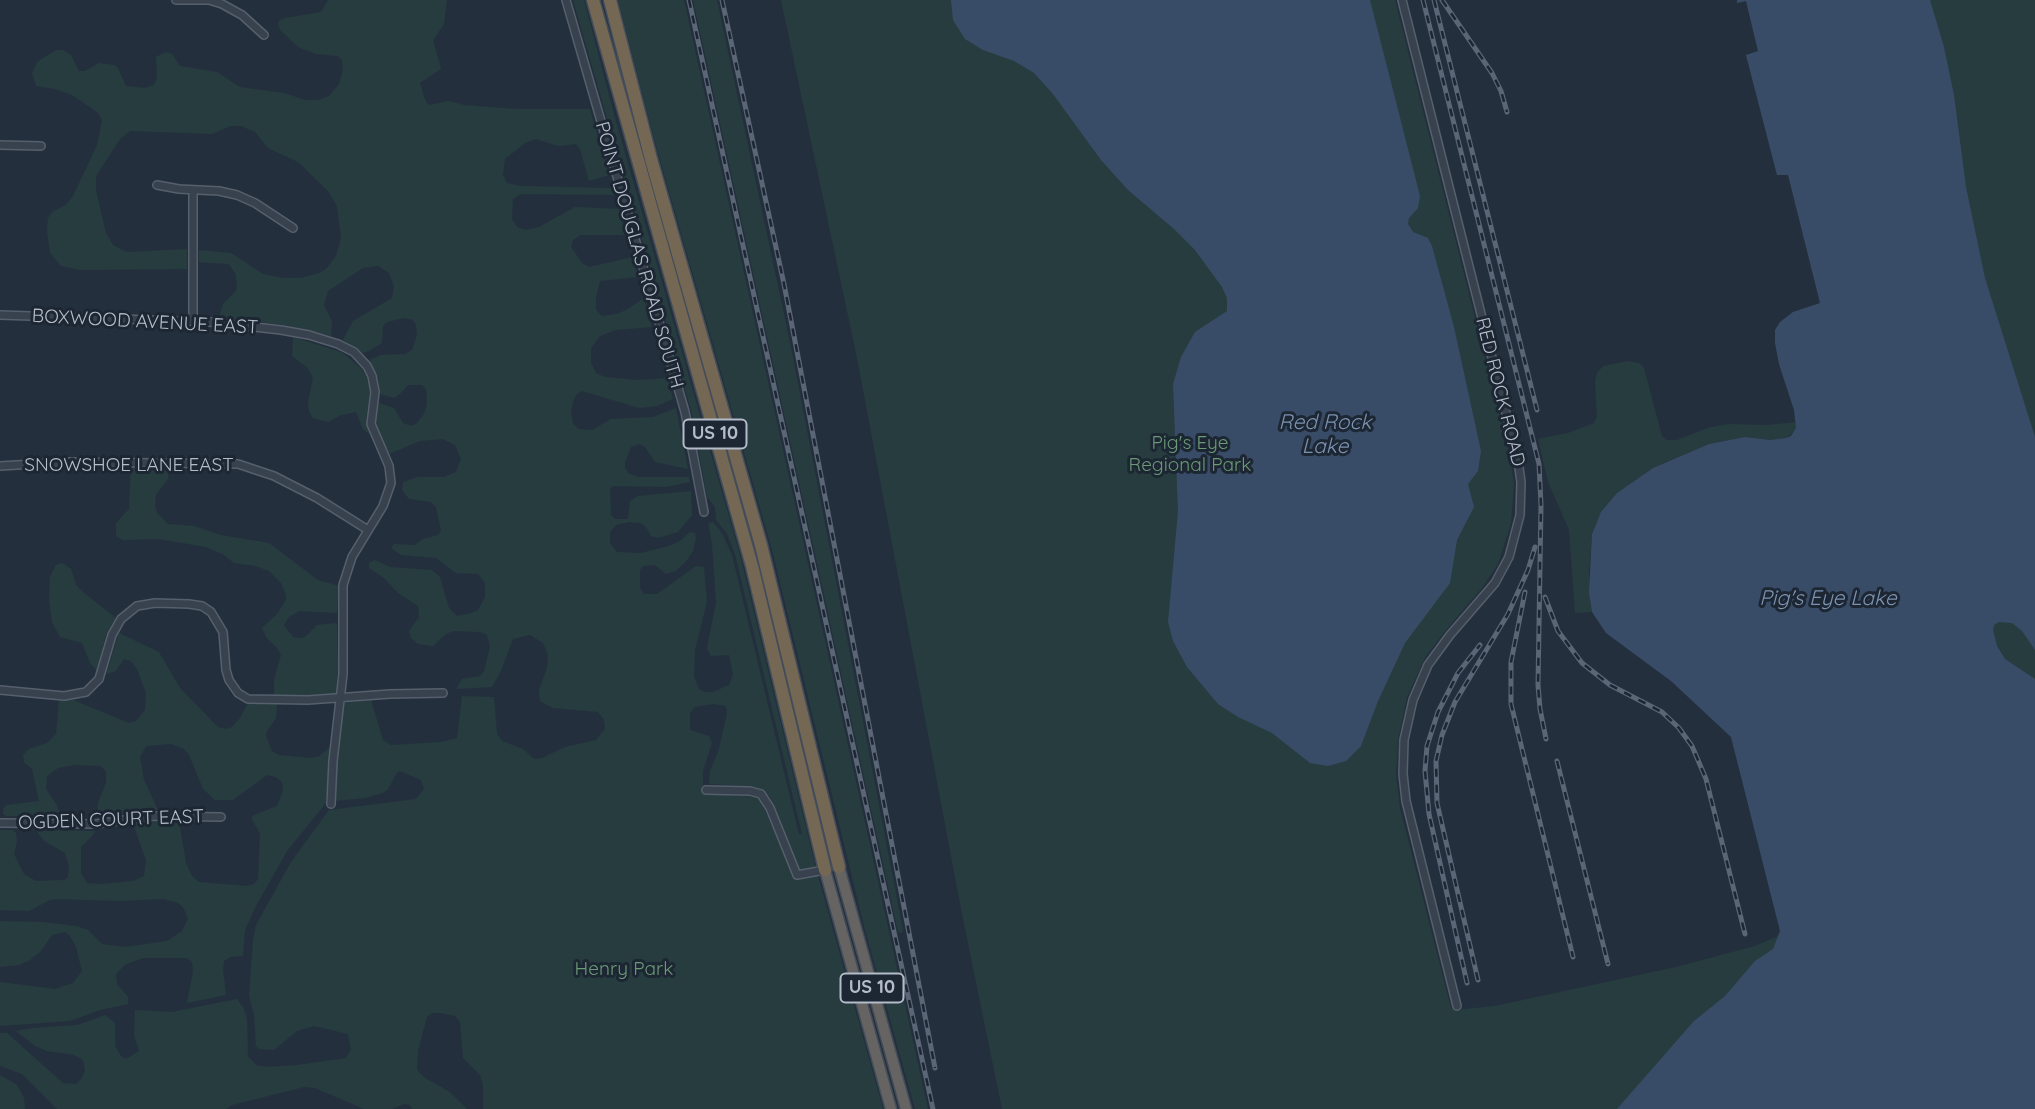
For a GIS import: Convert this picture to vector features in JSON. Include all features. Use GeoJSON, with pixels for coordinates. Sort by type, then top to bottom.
{"type":"FeatureCollection","features":[{"type":"Feature","properties":{"kind":"highway","name":"US 10"},"geometry":{"type":"LineString","coordinates":[[593,0],[751,566],[825,870],[891,1109]]}},
{"type":"Feature","properties":{"kind":"highway","name":"US 10"},"geometry":{"type":"LineString","coordinates":[[610,0],[654,171],[758,534],[839,867],[906,1109]]}},
{"type":"Feature","properties":{"kind":"street"},"geometry":{"type":"LineString","coordinates":[[176,0],[222,4],[239,13],[264,35]]}},
{"type":"Feature","properties":{"kind":"street","name":"POINT DOUGLAS ROAD SOUTH"},"geometry":{"type":"LineString","coordinates":[[566,0],[685,412],[704,512]]}},
{"type":"Feature","properties":{"kind":"street","name":"RED ROCK ROAD"},"geometry":{"type":"LineString","coordinates":[[1402,0],[1518,461],[1521,482],[1520,515],[1509,557],[1495,583],[1428,665],[1413,700],[1404,740],[1403,774],[1406,801],[1457,1006]]}},
{"type":"Feature","properties":{"kind":"street"},"geometry":{"type":"LineString","coordinates":[[0,145],[41,146]]}},
{"type":"Feature","properties":{"kind":"street"},"geometry":{"type":"LineString","coordinates":[[157,185],[219,191],[245,198],[293,228]]}},
{"type":"Feature","properties":{"kind":"street"},"geometry":{"type":"LineString","coordinates":[[193,190],[193,321]]}},
{"type":"Feature","properties":{"kind":"street","name":"BOXWOOD AVENUE EAST"},"geometry":{"type":"LineString","coordinates":[[0,315],[193,321],[281,330],[330,341],[349,349],[361,358],[369,370],[374,386],[371,421],[387,463],[391,483],[386,500],[352,557],[343,586],[343,674],[332,761],[331,804]]}},
{"type":"Feature","properties":{"kind":"street","name":"SNOWSHOE LANE EAST"},"geometry":{"type":"LineString","coordinates":[[0,466],[81,462],[238,464],[275,476],[368,530]]}},
{"type":"Feature","properties":{"kind":"street"},"geometry":{"type":"LineString","coordinates":[[0,690],[64,696],[82,694],[93,687],[99,678],[111,635],[129,611],[146,604],[184,603],[205,608],[216,619],[223,636],[227,674],[235,690],[244,698],[262,701],[443,693]]}},
{"type":"Feature","properties":{"kind":"street"},"geometry":{"type":"LineString","coordinates":[[706,790],[751,791],[762,795],[797,875],[825,870]]}},
{"type":"Feature","properties":{"kind":"street","name":"OGDEN COURT EAST"},"geometry":{"type":"LineString","coordinates":[[0,823],[96,824],[152,816],[221,817]]}},
{"type":"Feature","properties":{"kind":"green space","name":"Henry Park"},"geometry":{"type":"Polygon","coordinates":[[[328,0],[447,0],[444,24],[433,40],[441,69],[420,83],[429,105],[449,101],[464,105],[517,109],[590,109],[609,175],[589,181],[580,149],[576,144],[558,146],[536,139],[525,143],[505,159],[503,175],[507,183],[520,186],[613,188],[615,195],[521,194],[513,199],[512,219],[517,227],[526,230],[539,227],[575,207],[619,209],[626,235],[581,235],[573,240],[571,247],[582,263],[589,267],[632,257],[638,277],[600,281],[596,310],[602,316],[617,314],[644,298],[652,327],[616,330],[600,336],[591,348],[591,363],[596,373],[605,377],[638,380],[667,378],[673,399],[657,406],[639,408],[582,391],[576,395],[573,402],[573,424],[579,429],[592,430],[611,419],[653,417],[676,408],[688,469],[655,462],[640,444],[631,447],[625,468],[628,473],[638,477],[689,477],[690,482],[666,487],[613,486],[610,489],[611,515],[615,519],[628,519],[630,501],[638,496],[691,491],[692,515],[678,532],[658,538],[651,536],[640,523],[616,525],[610,532],[610,543],[617,552],[641,553],[669,546],[690,532],[695,533],[693,551],[676,571],[666,574],[655,565],[643,566],[640,570],[640,588],[644,594],[657,594],[696,566],[704,567],[707,602],[695,650],[694,676],[699,689],[713,692],[729,685],[733,674],[729,655],[711,656],[707,648],[716,603],[708,523],[713,522],[722,533],[732,555],[799,834],[802,834],[735,554],[727,534],[716,520],[715,507],[707,497],[691,410],[573,0],[584,0],[741,559],[815,865],[883,1109],[483,1109],[483,1085],[480,1075],[463,1058],[460,1022],[455,1016],[441,1013],[432,1013],[427,1017],[418,1050],[417,1070],[425,1078],[450,1092],[467,1109],[412,1109],[410,1105],[404,1104],[392,1109],[364,1109],[315,1088],[304,1087],[232,1105],[226,1109],[57,1109],[22,1074],[0,1066],[0,1033],[7,1033],[63,1083],[76,1084],[85,1070],[83,1060],[74,1055],[47,1051],[35,1046],[16,1031],[78,1025],[105,1015],[115,1023],[115,1046],[126,1059],[139,1051],[134,1035],[135,1010],[172,1012],[237,999],[247,1019],[248,1056],[256,1065],[297,1065],[346,1058],[351,1049],[348,1034],[314,1026],[297,1031],[274,1050],[259,1049],[256,1046],[254,1014],[249,996],[256,925],[291,862],[329,810],[416,799],[424,789],[421,780],[400,771],[383,793],[334,801],[336,759],[344,703],[371,700],[383,740],[391,745],[442,742],[457,738],[462,696],[494,697],[497,734],[502,741],[523,749],[534,759],[565,747],[596,740],[605,729],[604,720],[598,712],[553,708],[540,701],[539,690],[547,668],[548,655],[543,643],[530,635],[513,639],[492,687],[456,689],[462,679],[480,676],[484,671],[490,647],[487,635],[480,632],[454,631],[446,634],[433,646],[418,644],[411,638],[409,631],[419,617],[418,606],[369,568],[369,563],[375,560],[390,567],[432,570],[440,577],[449,608],[457,616],[478,610],[485,597],[485,583],[478,574],[456,573],[436,558],[401,555],[391,548],[394,544],[415,545],[441,531],[436,507],[431,502],[409,499],[402,490],[403,482],[418,477],[444,477],[456,472],[461,459],[455,445],[443,439],[420,441],[389,454],[379,435],[375,418],[379,403],[394,408],[403,423],[411,426],[424,414],[427,404],[426,389],[422,385],[408,385],[394,398],[380,394],[378,377],[369,360],[381,355],[405,354],[412,350],[417,335],[413,320],[404,318],[387,322],[383,326],[382,343],[363,353],[343,340],[353,321],[392,298],[394,286],[389,273],[378,266],[363,268],[328,291],[324,305],[332,321],[331,336],[284,325],[219,317],[223,304],[237,290],[236,275],[229,264],[199,262],[199,250],[231,253],[263,274],[283,278],[301,278],[319,273],[326,269],[336,256],[341,238],[337,206],[328,191],[298,162],[268,148],[255,132],[241,126],[231,126],[212,134],[130,131],[120,139],[96,176],[96,191],[106,233],[113,245],[126,252],[187,249],[187,269],[80,270],[61,266],[50,253],[48,218],[52,212],[66,205],[73,196],[97,145],[102,120],[97,112],[72,95],[36,86],[32,73],[37,62],[56,50],[63,50],[71,55],[79,71],[85,71],[99,63],[114,65],[126,86],[145,88],[154,85],[157,77],[156,57],[166,52],[172,54],[180,66],[217,72],[240,87],[284,93],[305,100],[318,100],[329,96],[339,84],[343,70],[342,60],[337,56],[316,54],[298,47],[280,30],[278,24],[285,18],[321,12],[328,0]],[[713,704],[695,707],[690,713],[690,730],[709,736],[712,743],[703,771],[703,793],[756,797],[775,833],[785,834],[770,797],[763,790],[750,786],[709,784],[710,771],[718,752],[727,714],[726,706],[713,704]]]}},
{"type":"Feature","properties":{"kind":"green space"},"geometry":{"type":"Polygon","coordinates":[[[618,0],[684,0],[928,1109],[915,1109],[865,930],[772,550],[656,146],[618,0]]]}},
{"type":"Feature","properties":{"kind":"green space"},"geometry":{"type":"Polygon","coordinates":[[[693,0],[717,0],[791,347],[902,933],[898,932],[693,0]]]}},
{"type":"Feature","properties":{"kind":"green space","name":"Pig's Eye Regional Park"},"geometry":{"type":"Polygon","coordinates":[[[781,0],[1395,0],[1510,457],[1514,484],[1511,524],[1498,564],[1482,588],[1426,656],[1407,697],[1398,741],[1396,775],[1400,808],[1451,1008],[1455,1010],[1495,1006],[1676,967],[1755,946],[1778,936],[1776,944],[1910,918],[1829,0],[2035,0],[2035,1109],[1002,1109],[962,914],[857,358],[781,0]]]}},
{"type":"Feature","properties":{"kind":"green space"},"geometry":{"type":"Polygon","coordinates":[[[293,337],[341,352],[360,367],[370,390],[366,420],[369,434],[363,429],[356,412],[341,415],[328,422],[313,418],[308,403],[313,378],[308,368],[292,356],[293,337]]]}},
{"type":"Feature","properties":{"kind":"green space"},"geometry":{"type":"Polygon","coordinates":[[[1627,361],[1639,363],[1644,368],[1662,436],[1667,440],[1677,440],[1708,428],[1728,424],[1768,425],[1796,422],[1796,428],[1786,438],[1770,440],[1745,437],[1709,444],[1653,468],[1617,493],[1596,523],[1592,534],[1589,572],[1592,612],[1575,613],[1569,530],[1548,482],[1538,439],[1568,433],[1594,423],[1597,417],[1595,381],[1598,371],[1604,366],[1627,361]]]}},
{"type":"Feature","properties":{"kind":"green space"},"geometry":{"type":"Polygon","coordinates":[[[131,465],[169,465],[168,479],[156,495],[155,506],[157,513],[168,524],[194,526],[221,535],[269,543],[318,580],[339,586],[337,613],[299,611],[289,617],[284,625],[293,637],[299,638],[305,637],[317,625],[337,623],[336,694],[274,697],[274,680],[281,655],[262,628],[277,614],[286,600],[286,595],[281,583],[269,571],[234,563],[206,547],[159,539],[123,540],[116,536],[116,523],[129,509],[131,465]]]}},
{"type":"Feature","properties":{"kind":"green space"},"geometry":{"type":"Polygon","coordinates":[[[62,563],[71,569],[76,585],[116,618],[106,635],[97,671],[90,663],[82,643],[60,637],[52,622],[50,577],[56,565],[62,563]]]}},
{"type":"Feature","properties":{"kind":"green space"},"geometry":{"type":"Polygon","coordinates":[[[119,633],[159,652],[180,688],[218,727],[232,727],[248,703],[277,704],[276,718],[266,736],[272,751],[279,755],[311,758],[319,756],[331,747],[326,803],[287,851],[256,906],[245,930],[243,956],[230,957],[224,961],[226,995],[187,1003],[192,962],[187,958],[143,958],[126,964],[116,974],[117,984],[128,997],[128,1004],[100,1010],[70,1021],[0,1026],[0,982],[55,989],[73,983],[82,971],[76,947],[65,932],[52,935],[41,951],[30,960],[19,965],[0,967],[0,921],[76,926],[88,930],[102,944],[125,947],[167,941],[182,931],[188,919],[183,907],[178,903],[163,899],[57,899],[29,911],[0,910],[0,830],[13,830],[16,833],[14,854],[24,874],[36,881],[64,880],[68,877],[69,866],[65,853],[44,841],[36,830],[95,831],[81,847],[81,873],[87,883],[101,884],[133,881],[144,876],[146,860],[133,824],[159,821],[179,821],[186,863],[192,876],[199,882],[248,886],[258,879],[260,833],[252,816],[277,806],[283,791],[282,782],[267,775],[233,800],[215,800],[203,789],[189,755],[184,749],[171,744],[146,746],[140,757],[144,780],[158,810],[98,817],[98,803],[106,783],[106,771],[100,766],[75,765],[58,768],[47,776],[46,789],[57,805],[60,816],[3,814],[3,808],[7,805],[39,801],[32,769],[24,762],[23,755],[29,749],[47,743],[56,734],[59,700],[73,700],[129,723],[136,721],[145,710],[146,693],[131,661],[124,659],[116,671],[106,674],[119,633]]]}},
{"type":"Feature","properties":{"kind":"green space"},"geometry":{"type":"Polygon","coordinates":[[[0,1075],[17,1085],[24,1098],[25,1109],[0,1109],[0,1075]]]}},
{"type":"Feature","properties":{"kind":"water","name":"Red Rock Lake"},"geometry":{"type":"Polygon","coordinates":[[[951,0],[1370,0],[1420,196],[1418,208],[1409,218],[1408,224],[1413,232],[1428,238],[1432,246],[1454,327],[1481,451],[1478,471],[1468,484],[1474,507],[1457,540],[1450,583],[1405,643],[1361,746],[1346,761],[1328,766],[1310,763],[1272,733],[1218,704],[1187,667],[1173,641],[1168,622],[1178,511],[1173,384],[1181,357],[1195,332],[1227,311],[1227,298],[1222,287],[1195,250],[1128,190],[1101,160],[1053,94],[1034,73],[965,39],[953,20],[951,0]]]}},
{"type":"Feature","properties":{"kind":"water","name":"Pig's Eye Lake"},"geometry":{"type":"Polygon","coordinates":[[[1737,0],[1930,0],[1944,47],[1954,95],[1966,187],[1985,278],[2035,437],[2035,650],[2022,631],[2012,623],[1999,622],[1994,625],[1993,630],[1997,646],[2005,659],[2035,679],[2035,1109],[1617,1109],[1694,1021],[1725,996],[1755,961],[1773,949],[1780,931],[1731,737],[1671,681],[1606,633],[1592,612],[1589,592],[1592,534],[1601,512],[1617,493],[1653,468],[1709,444],[1745,437],[1770,440],[1786,438],[1791,436],[1796,428],[1794,410],[1779,364],[1775,330],[1780,322],[1793,312],[1820,303],[1788,175],[1777,175],[1746,55],[1758,51],[1746,1],[1737,3],[1737,0]]]}},
{"type":"Feature","properties":{"kind":"railway"},"geometry":{"type":"LineString","coordinates":[[689,0],[933,1109]]}},
{"type":"Feature","properties":{"kind":"railway"},"geometry":{"type":"LineString","coordinates":[[722,0],[784,284],[935,1068]]}},
{"type":"Feature","properties":{"kind":"railway"},"geometry":{"type":"LineString","coordinates":[[1423,0],[1539,464],[1541,505],[1538,685],[1546,739]]}},
{"type":"Feature","properties":{"kind":"railway"},"geometry":{"type":"LineString","coordinates":[[1434,0],[1537,410]]}},
{"type":"Feature","properties":{"kind":"railway"},"geometry":{"type":"LineString","coordinates":[[1442,0],[1492,73],[1507,112]]}},
{"type":"Feature","properties":{"kind":"railway"},"geometry":{"type":"LineString","coordinates":[[1478,980],[1437,803],[1436,761],[1442,735],[1455,702],[1508,614],[1528,570],[1535,547]]}},
{"type":"Feature","properties":{"kind":"railway"},"geometry":{"type":"LineString","coordinates":[[1525,592],[1511,662],[1511,704],[1573,957]]}},
{"type":"Feature","properties":{"kind":"railway"},"geometry":{"type":"LineString","coordinates":[[1545,597],[1558,631],[1582,663],[1610,685],[1662,712],[1679,728],[1692,746],[1706,779],[1745,934]]}},
{"type":"Feature","properties":{"kind":"railway"},"geometry":{"type":"LineString","coordinates":[[1467,983],[1429,814],[1425,771],[1427,746],[1438,712],[1458,673],[1480,645]]}},
{"type":"Feature","properties":{"kind":"railway"},"geometry":{"type":"LineString","coordinates":[[1557,761],[1608,964]]}}]}
